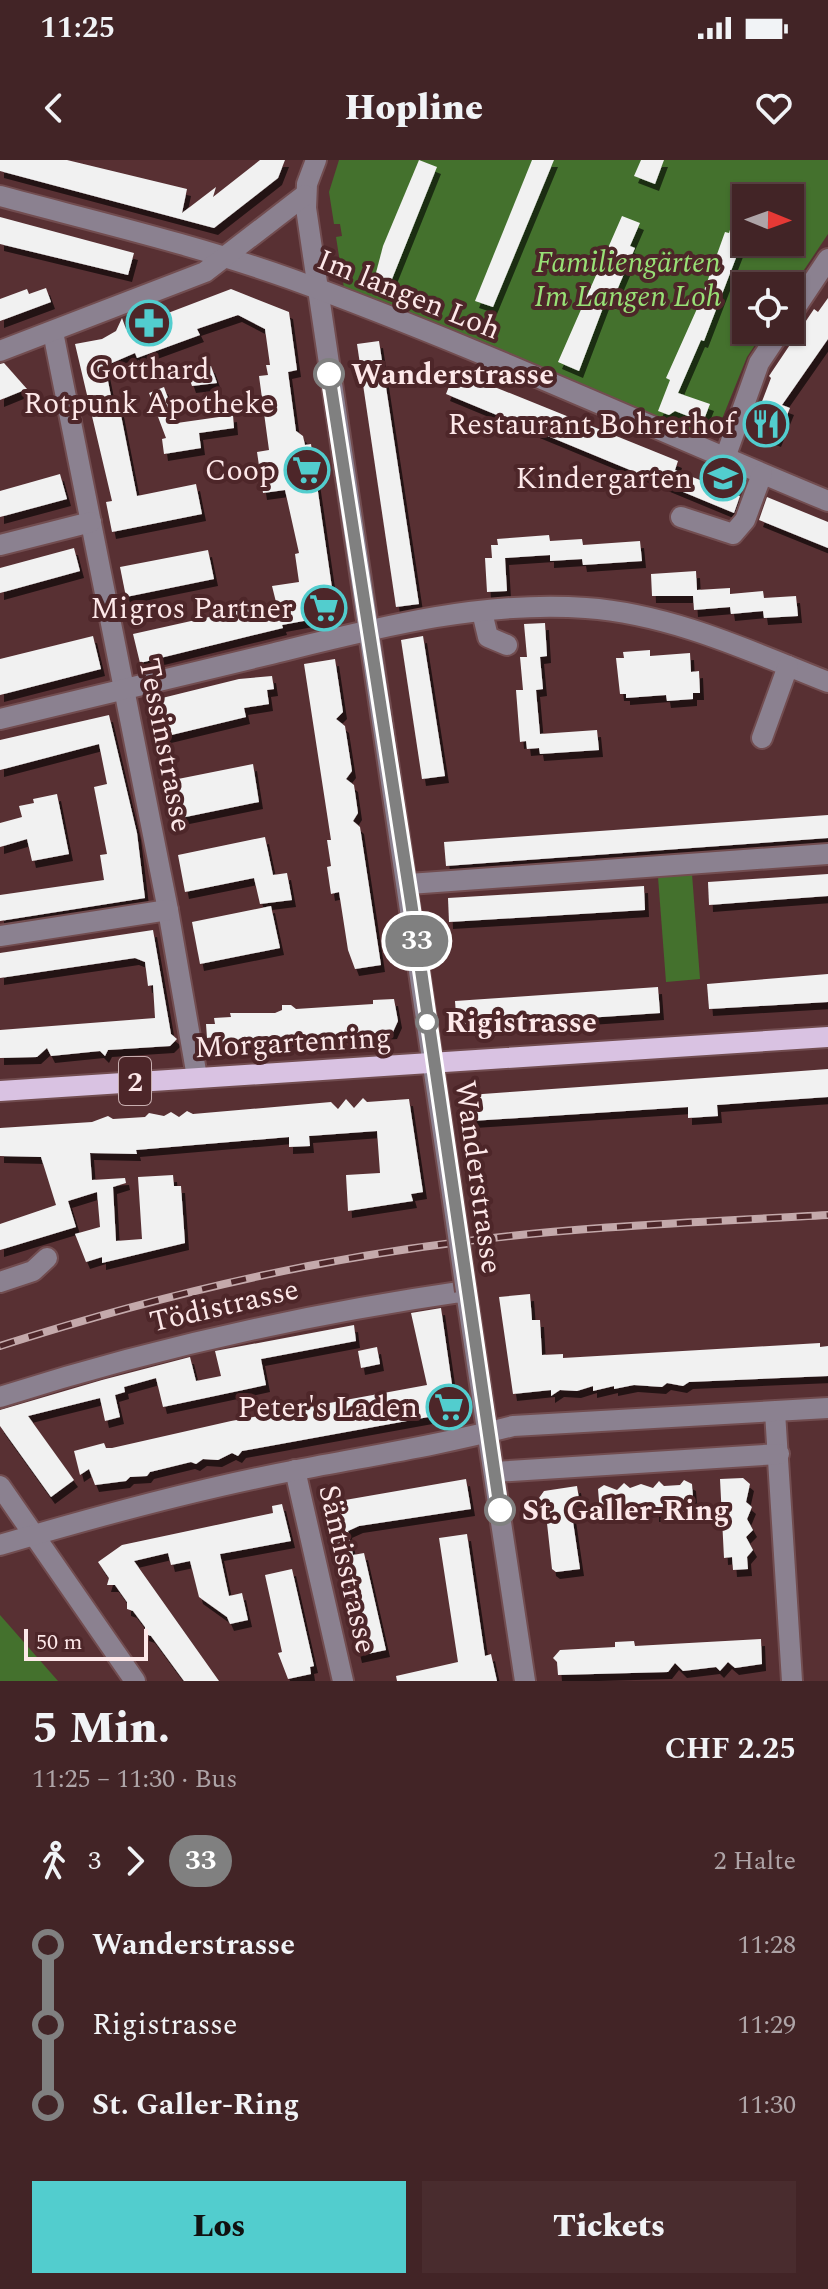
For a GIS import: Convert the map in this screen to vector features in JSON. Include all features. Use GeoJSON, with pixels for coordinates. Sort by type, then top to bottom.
{"type":"FeatureCollection","features":[{"type":"Feature","properties":{"kind":"main road","name":"Morgartenring"},"geometry":{"type":"LineString","coordinates":[[0,1091],[828,1037]]}},
{"type":"Feature","properties":{"kind":"street","name":"Wanderstrasse"},"geometry":{"type":"LineString","coordinates":[[316,160],[305,195],[317,290],[367,631],[409,884],[525,1681]]}},
{"type":"Feature","properties":{"kind":"street"},"geometry":{"type":"LineString","coordinates":[[0,351],[205,272],[305,195]]}},
{"type":"Feature","properties":{"kind":"street","name":"Im langen Loh"},"geometry":{"type":"LineString","coordinates":[[0,196],[225,257],[317,290],[610,407],[828,501]]}},
{"type":"Feature","properties":{"kind":"street"},"geometry":{"type":"LineString","coordinates":[[804,295],[828,259]]}},
{"type":"Feature","properties":{"kind":"street","name":"Tessinstrasse"},"geometry":{"type":"LineString","coordinates":[[53,332],[168,910],[197,1077]]}},
{"type":"Feature","properties":{"kind":"street"},"geometry":{"type":"LineString","coordinates":[[725,458],[759,363],[772,344]]}},
{"type":"Feature","properties":{"kind":"street"},"geometry":{"type":"LineString","coordinates":[[681,517],[733,534],[745,520],[762,474]]}},
{"type":"Feature","properties":{"kind":"street"},"geometry":{"type":"LineString","coordinates":[[0,545],[91,522]]}},
{"type":"Feature","properties":{"kind":"street"},"geometry":{"type":"LineString","coordinates":[[0,719],[367,631],[482,612],[551,606],[628,613],[690,628],[828,682]]}},
{"type":"Feature","properties":{"kind":"street"},"geometry":{"type":"LineString","coordinates":[[482,612],[488,637],[507,645]]}},
{"type":"Feature","properties":{"kind":"street"},"geometry":{"type":"LineString","coordinates":[[762,738],[788,666]]}},
{"type":"Feature","properties":{"kind":"street"},"geometry":{"type":"LineString","coordinates":[[409,884],[828,854]]}},
{"type":"Feature","properties":{"kind":"street"},"geometry":{"type":"LineString","coordinates":[[0,936],[168,910]]}},
{"type":"Feature","properties":{"kind":"street"},"geometry":{"type":"LineString","coordinates":[[0,1282],[33,1271],[47,1258]]}},
{"type":"Feature","properties":{"kind":"street","name":"Tödistrasse"},"geometry":{"type":"LineString","coordinates":[[0,1397],[134,1356],[278,1322],[466,1291]]}},
{"type":"Feature","properties":{"kind":"street"},"geometry":{"type":"LineString","coordinates":[[0,1545],[90,1517],[295,1470],[465,1440],[513,1426],[828,1408]]}},
{"type":"Feature","properties":{"kind":"street"},"geometry":{"type":"LineString","coordinates":[[775,1412],[792,1681]]}},
{"type":"Feature","properties":{"kind":"street"},"geometry":{"type":"LineString","coordinates":[[494,1472],[779,1454]]}},
{"type":"Feature","properties":{"kind":"street","name":"Säntisstrasse"},"geometry":{"type":"LineString","coordinates":[[295,1470],[343,1681]]}},
{"type":"Feature","properties":{"kind":"street"},"geometry":{"type":"LineString","coordinates":[[0,1486],[135,1681]]}},
{"type":"Feature","properties":{"kind":"green space","name":"Familiengärten Im Langen Loh"},"geometry":{"type":"Polygon","coordinates":[[[339,160],[828,160],[828,234],[803,272],[732,272],[732,344],[756,344],[747,357],[720,424],[709,425],[700,435],[344,288],[336,237],[342,236],[340,224],[334,224],[329,192],[339,160]]]}},
{"type":"Feature","properties":{"kind":"green space"},"geometry":{"type":"Polygon","coordinates":[[[692,874],[700,979],[666,982],[658,877],[692,874]]]}},
{"type":"Feature","properties":{"kind":"green space"},"geometry":{"type":"Polygon","coordinates":[[[0,1615],[58,1681],[0,1681],[0,1615]]]}},
{"type":"Feature","properties":{"kind":"building"},"geometry":{"type":"Polygon","coordinates":[[[0,160],[67,160],[187,189],[182,213],[216,187],[213,197],[260,160],[285,160],[278,178],[214,228],[0,171],[0,160]]]}},
{"type":"Feature","properties":{"kind":"building"},"geometry":{"type":"Polygon","coordinates":[[[419,160],[437,167],[386,294],[372,288],[383,246],[419,160]]]}},
{"type":"Feature","properties":{"kind":"building"},"geometry":{"type":"Polygon","coordinates":[[[532,160],[554,160],[493,307],[475,301],[532,160]]]}},
{"type":"Feature","properties":{"kind":"building"},"geometry":{"type":"Polygon","coordinates":[[[641,160],[664,160],[655,184],[634,176],[641,160]]]}},
{"type":"Feature","properties":{"kind":"building"},"geometry":{"type":"Polygon","coordinates":[[[622,216],[640,223],[630,246],[635,248],[612,302],[606,300],[579,371],[558,362],[622,216]]]}},
{"type":"Feature","properties":{"kind":"building"},"geometry":{"type":"Polygon","coordinates":[[[0,217],[134,253],[128,275],[0,244],[0,217]]]}},
{"type":"Feature","properties":{"kind":"building"},"geometry":{"type":"Polygon","coordinates":[[[732,223],[732,256],[737,256],[704,341],[701,340],[678,393],[710,404],[703,422],[675,411],[669,415],[658,411],[670,380],[666,378],[700,302],[725,232],[729,233],[732,223]]]}},
{"type":"Feature","properties":{"kind":"building"},"geometry":{"type":"Polygon","coordinates":[[[46,288],[51,302],[0,321],[0,299],[27,289],[29,294],[46,288]]]}},
{"type":"Feature","properties":{"kind":"building"},"geometry":{"type":"Polygon","coordinates":[[[231,289],[289,312],[297,370],[288,372],[296,431],[303,436],[305,445],[311,444],[336,615],[282,625],[283,628],[140,663],[133,634],[276,602],[272,586],[299,582],[295,554],[299,553],[285,490],[263,493],[257,452],[269,450],[259,376],[268,375],[266,365],[270,365],[265,329],[238,315],[197,329],[200,335],[137,358],[135,353],[105,366],[114,411],[120,410],[137,496],[196,484],[202,514],[112,532],[106,502],[112,501],[75,344],[102,339],[116,331],[122,318],[126,329],[231,289]]]}},
{"type":"Feature","properties":{"kind":"building"},"geometry":{"type":"Polygon","coordinates":[[[828,298],[828,339],[782,405],[790,408],[777,440],[751,430],[771,378],[769,376],[790,344],[804,344],[804,324],[814,309],[818,312],[828,298]]]}},
{"type":"Feature","properties":{"kind":"building"},"geometry":{"type":"Polygon","coordinates":[[[379,341],[419,604],[396,607],[357,344],[379,341]]]}},
{"type":"Feature","properties":{"kind":"building"},"geometry":{"type":"Polygon","coordinates":[[[4,363],[27,389],[0,400],[0,364],[4,363]]]}},
{"type":"Feature","properties":{"kind":"building"},"geometry":{"type":"Polygon","coordinates":[[[211,366],[217,383],[192,386],[188,374],[211,366]]]}},
{"type":"Feature","properties":{"kind":"building"},"geometry":{"type":"Polygon","coordinates":[[[455,371],[678,461],[675,470],[710,484],[713,475],[730,482],[727,491],[740,496],[734,513],[446,394],[455,371]]]}},
{"type":"Feature","properties":{"kind":"building"},"geometry":{"type":"Polygon","coordinates":[[[164,387],[177,423],[233,415],[234,428],[199,433],[201,448],[164,454],[162,439],[166,438],[149,393],[164,387]]]}},
{"type":"Feature","properties":{"kind":"building"},"geometry":{"type":"Polygon","coordinates":[[[60,474],[67,499],[0,517],[0,491],[60,474]]]}},
{"type":"Feature","properties":{"kind":"building"},"geometry":{"type":"Polygon","coordinates":[[[767,497],[828,522],[828,548],[759,520],[767,497]]]}},
{"type":"Feature","properties":{"kind":"building"},"geometry":{"type":"Polygon","coordinates":[[[549,535],[550,541],[582,539],[583,545],[640,541],[642,561],[583,565],[582,559],[550,561],[550,555],[505,558],[507,591],[487,592],[485,558],[492,558],[491,545],[498,545],[497,539],[549,535]]]}},
{"type":"Feature","properties":{"kind":"building"},"geometry":{"type":"Polygon","coordinates":[[[74,548],[80,571],[0,593],[0,568],[74,548]]]}},
{"type":"Feature","properties":{"kind":"building"},"geometry":{"type":"Polygon","coordinates":[[[208,550],[214,579],[126,597],[120,567],[208,550]]]}},
{"type":"Feature","properties":{"kind":"building"},"geometry":{"type":"Polygon","coordinates":[[[696,571],[697,590],[730,588],[730,594],[763,591],[764,598],[796,596],[798,616],[764,618],[763,611],[731,614],[730,607],[694,610],[693,596],[652,596],[651,574],[696,571]]]}},
{"type":"Feature","properties":{"kind":"building"},"geometry":{"type":"Polygon","coordinates":[[[545,623],[547,656],[540,657],[543,689],[536,690],[540,734],[597,730],[599,750],[540,754],[539,748],[527,749],[526,741],[520,742],[516,690],[523,690],[520,657],[527,657],[524,624],[545,623]]]}},
{"type":"Feature","properties":{"kind":"building"},"geometry":{"type":"Polygon","coordinates":[[[93,636],[101,669],[0,695],[0,659],[93,636]]]}},
{"type":"Feature","properties":{"kind":"building"},"geometry":{"type":"Polygon","coordinates":[[[423,636],[445,776],[422,779],[401,640],[423,636]]]}},
{"type":"Feature","properties":{"kind":"building"},"geometry":{"type":"Polygon","coordinates":[[[650,650],[650,656],[690,653],[691,672],[699,671],[700,693],[693,693],[693,699],[667,701],[666,695],[626,698],[626,694],[620,694],[616,658],[624,658],[623,652],[650,650]]]}},
{"type":"Feature","properties":{"kind":"building"},"geometry":{"type":"Polygon","coordinates":[[[335,659],[343,712],[336,719],[345,726],[352,771],[346,779],[354,785],[358,813],[353,821],[360,827],[381,965],[355,969],[348,950],[339,892],[331,894],[327,840],[331,840],[304,664],[335,659]]]}},
{"type":"Feature","properties":{"kind":"building"},"geometry":{"type":"Polygon","coordinates":[[[272,676],[274,689],[267,690],[269,704],[244,708],[246,717],[159,738],[150,701],[239,679],[272,676]]]}},
{"type":"Feature","properties":{"kind":"building"},"geometry":{"type":"Polygon","coordinates":[[[109,715],[137,833],[145,898],[0,921],[0,895],[104,880],[100,855],[107,854],[94,787],[107,784],[99,744],[0,770],[0,740],[109,715]]]}},
{"type":"Feature","properties":{"kind":"building"},"geometry":{"type":"Polygon","coordinates":[[[253,764],[259,802],[171,820],[163,782],[253,764]]]}},
{"type":"Feature","properties":{"kind":"building"},"geometry":{"type":"Polygon","coordinates":[[[57,794],[69,854],[32,861],[27,839],[0,847],[0,823],[22,817],[19,806],[34,803],[33,799],[57,794]]]}},
{"type":"Feature","properties":{"kind":"building"},"geometry":{"type":"Polygon","coordinates":[[[828,815],[828,838],[446,866],[444,842],[828,815]]]}},
{"type":"Feature","properties":{"kind":"building"},"geometry":{"type":"Polygon","coordinates":[[[265,837],[273,875],[287,873],[292,900],[260,904],[254,878],[185,892],[178,855],[265,837]]]}},
{"type":"Feature","properties":{"kind":"building"},"geometry":{"type":"Polygon","coordinates":[[[828,874],[828,896],[709,905],[708,882],[828,874]]]}},
{"type":"Feature","properties":{"kind":"building"},"geometry":{"type":"Polygon","coordinates":[[[644,886],[645,910],[449,922],[448,898],[644,886]]]}},
{"type":"Feature","properties":{"kind":"building"},"geometry":{"type":"Polygon","coordinates":[[[271,906],[280,948],[200,964],[192,922],[271,906]]]}},
{"type":"Feature","properties":{"kind":"building"},"geometry":{"type":"Polygon","coordinates":[[[153,930],[171,1034],[177,1039],[170,1046],[108,1050],[105,1056],[100,1051],[51,1056],[47,1048],[37,1057],[0,1058],[0,1030],[155,1018],[153,985],[148,986],[145,962],[135,958],[0,978],[0,953],[153,930]]]}},
{"type":"Feature","properties":{"kind":"building"},"geometry":{"type":"Polygon","coordinates":[[[828,974],[828,1002],[709,1009],[707,984],[828,974]]]}},
{"type":"Feature","properties":{"kind":"building"},"geometry":{"type":"Polygon","coordinates":[[[658,987],[660,1013],[457,1027],[455,1001],[658,987]]]}},
{"type":"Feature","properties":{"kind":"building"},"geometry":{"type":"Polygon","coordinates":[[[394,999],[398,1021],[393,1032],[216,1045],[215,1037],[207,1038],[206,1024],[215,1024],[214,1018],[231,1017],[230,1013],[275,1013],[282,1010],[282,1005],[291,1005],[296,1009],[373,1004],[373,1000],[394,999]]]}},
{"type":"Feature","properties":{"kind":"building"},"geometry":{"type":"Polygon","coordinates":[[[828,1069],[828,1097],[717,1105],[718,1116],[688,1118],[688,1107],[471,1121],[469,1095],[828,1069]]]}},
{"type":"Feature","properties":{"kind":"building"},"geometry":{"type":"Polygon","coordinates":[[[363,1098],[367,1102],[409,1099],[423,1192],[411,1194],[413,1201],[348,1211],[346,1175],[380,1173],[377,1131],[309,1136],[310,1146],[289,1147],[289,1137],[136,1150],[137,1154],[90,1153],[92,1180],[125,1178],[126,1183],[113,1187],[116,1241],[142,1239],[138,1177],[173,1175],[174,1186],[181,1186],[185,1243],[102,1263],[102,1257],[86,1262],[75,1234],[100,1227],[97,1192],[68,1201],[76,1227],[0,1250],[0,1224],[56,1205],[41,1157],[0,1156],[0,1128],[92,1122],[108,1116],[113,1119],[145,1117],[149,1113],[164,1116],[171,1112],[179,1117],[187,1111],[193,1114],[331,1102],[338,1109],[346,1099],[354,1108],[363,1098]]]}},
{"type":"Feature","properties":{"kind":"building"},"geometry":{"type":"Polygon","coordinates":[[[530,1294],[532,1320],[540,1320],[542,1355],[563,1354],[563,1358],[820,1343],[820,1347],[828,1346],[828,1376],[689,1382],[683,1386],[667,1383],[662,1387],[634,1385],[614,1389],[614,1386],[593,1391],[593,1386],[577,1391],[560,1390],[551,1396],[551,1390],[513,1394],[499,1297],[530,1294]]]}},
{"type":"Feature","properties":{"kind":"building"},"geometry":{"type":"Polygon","coordinates":[[[441,1308],[456,1412],[242,1451],[238,1456],[232,1453],[218,1460],[203,1459],[196,1464],[191,1462],[150,1472],[147,1476],[130,1477],[126,1481],[95,1485],[89,1469],[80,1475],[74,1451],[104,1443],[106,1448],[112,1448],[231,1421],[427,1385],[411,1313],[441,1308]]]}},
{"type":"Feature","properties":{"kind":"building"},"geometry":{"type":"Polygon","coordinates":[[[354,1325],[356,1341],[261,1359],[266,1385],[163,1407],[156,1378],[124,1387],[125,1392],[115,1395],[120,1417],[105,1421],[100,1398],[28,1416],[74,1480],[51,1497],[0,1426],[0,1410],[102,1380],[190,1357],[196,1381],[221,1376],[215,1351],[354,1325]]]}},
{"type":"Feature","properties":{"kind":"building"},"geometry":{"type":"Polygon","coordinates":[[[377,1347],[380,1364],[361,1368],[358,1351],[377,1347]]]}},
{"type":"Feature","properties":{"kind":"building"},"geometry":{"type":"Polygon","coordinates":[[[743,1478],[750,1484],[746,1502],[752,1507],[747,1519],[753,1530],[746,1537],[753,1550],[747,1557],[748,1569],[733,1570],[732,1557],[724,1558],[720,1479],[743,1478]]]}},
{"type":"Feature","properties":{"kind":"building"},"geometry":{"type":"Polygon","coordinates":[[[466,1479],[471,1509],[359,1526],[348,1531],[353,1555],[364,1553],[386,1650],[358,1656],[322,1504],[466,1479]]]}},
{"type":"Feature","properties":{"kind":"building"},"geometry":{"type":"Polygon","coordinates":[[[684,1480],[692,1484],[694,1510],[655,1515],[655,1510],[600,1513],[598,1489],[604,1485],[617,1490],[624,1483],[630,1488],[641,1484],[653,1488],[659,1481],[664,1486],[680,1485],[684,1480]]]}},
{"type":"Feature","properties":{"kind":"building"},"geometry":{"type":"Polygon","coordinates":[[[577,1486],[579,1499],[570,1501],[580,1569],[556,1572],[552,1569],[545,1505],[539,1498],[544,1491],[577,1486]]]}},
{"type":"Feature","properties":{"kind":"building"},"geometry":{"type":"Polygon","coordinates":[[[282,1504],[291,1541],[220,1554],[229,1596],[242,1593],[248,1620],[230,1624],[227,1617],[199,1597],[190,1561],[171,1565],[168,1553],[134,1561],[219,1681],[184,1681],[151,1636],[145,1634],[145,1627],[133,1611],[127,1609],[127,1602],[115,1585],[107,1585],[109,1578],[98,1562],[122,1545],[273,1513],[272,1506],[282,1504]]]}},
{"type":"Feature","properties":{"kind":"building"},"geometry":{"type":"Polygon","coordinates":[[[467,1534],[485,1656],[491,1654],[497,1681],[397,1681],[396,1676],[458,1662],[439,1538],[467,1534]]]}},
{"type":"Feature","properties":{"kind":"building"},"geometry":{"type":"Polygon","coordinates":[[[292,1569],[314,1666],[310,1667],[311,1674],[288,1679],[278,1653],[282,1652],[265,1575],[292,1569]]]}},
{"type":"Feature","properties":{"kind":"building"},"geometry":{"type":"Polygon","coordinates":[[[761,1639],[762,1664],[735,1668],[728,1662],[720,1671],[716,1667],[683,1671],[675,1663],[668,1672],[558,1675],[557,1662],[553,1658],[560,1650],[615,1647],[615,1642],[634,1641],[635,1646],[761,1639]]]}},
{"type":"Feature","properties":{"kind":"railway"},"geometry":{"type":"LineString","coordinates":[[0,1346],[113,1312],[227,1283],[401,1250],[552,1232],[828,1215]]}},
{"type":"Feature","properties":{"kind":"bus line","name":"33"},"geometry":{"type":"LineString","coordinates":[[329,374],[411,902],[500,1510]]}},
{"type":"Feature","properties":{"kind":"place","name":"Gotthard Rotpunk Apotheke"},"geometry":{"type":"Point","coordinates":[149,323]}},
{"type":"Feature","properties":{"kind":"place","name":"Wanderstrasse"},"geometry":{"type":"Point","coordinates":[329,374]}},
{"type":"Feature","properties":{"kind":"place","name":"Restaurant Bohrerhof"},"geometry":{"type":"Point","coordinates":[766,424]}},
{"type":"Feature","properties":{"kind":"place","name":"Coop"},"geometry":{"type":"Point","coordinates":[307,470]}},
{"type":"Feature","properties":{"kind":"place","name":"Kindergarten"},"geometry":{"type":"Point","coordinates":[723,478]}},
{"type":"Feature","properties":{"kind":"place","name":"Migros Partner"},"geometry":{"type":"Point","coordinates":[324,608]}},
{"type":"Feature","properties":{"kind":"place","name":"Rigistrasse"},"geometry":{"type":"Point","coordinates":[427,1022]}},
{"type":"Feature","properties":{"kind":"place","name":"Peter's Laden"},"geometry":{"type":"Point","coordinates":[449,1407]}},
{"type":"Feature","properties":{"kind":"place","name":"St. Galler-Ring"},"geometry":{"type":"Point","coordinates":[500,1510]}}]}
